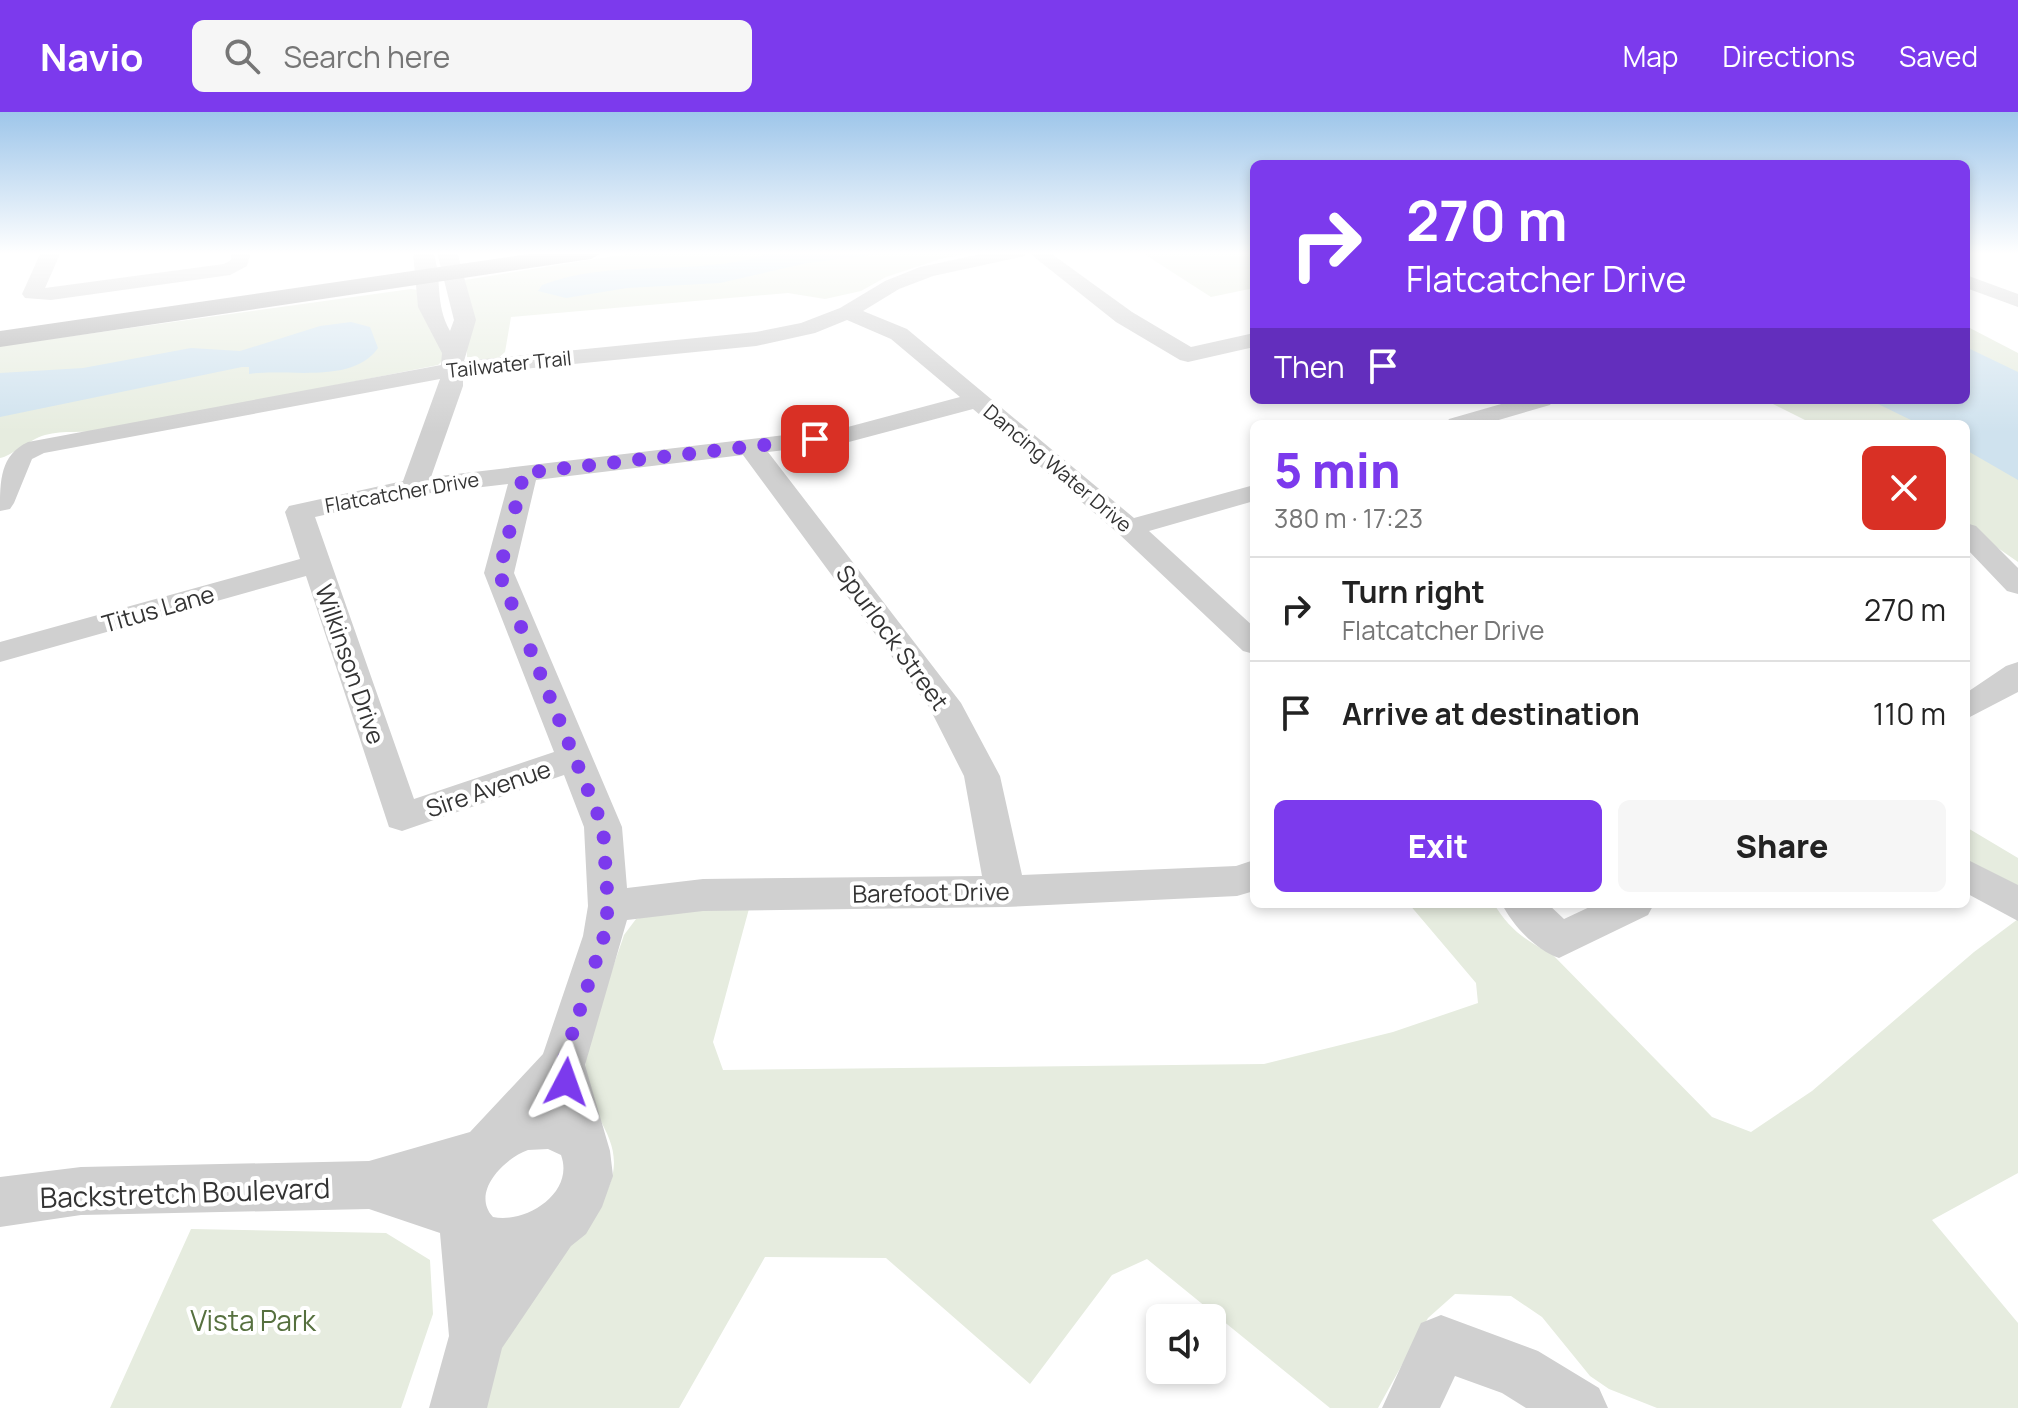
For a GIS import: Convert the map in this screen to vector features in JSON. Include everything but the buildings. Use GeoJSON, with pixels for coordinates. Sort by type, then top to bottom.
{"type":"FeatureCollection","features":[{"type":"Feature","properties":{"kind":"main road"},"geometry":{"type":"LineString","coordinates":[[0,324],[82,312]]}},
{"type":"Feature","properties":{"kind":"main road"},"geometry":{"type":"LineString","coordinates":[[0,339],[151,312]]}},
{"type":"Feature","properties":{"kind":"street"},"geometry":{"type":"LineString","coordinates":[[431,312],[434,326],[454,361]]}},
{"type":"Feature","properties":{"kind":"street"},"geometry":{"type":"LineString","coordinates":[[414,487],[451,386],[465,320],[462,312]]}},
{"type":"Feature","properties":{"kind":"street","name":"Tailwater Trail"},"geometry":{"type":"LineString","coordinates":[[0,503],[21,454],[37,447],[454,361],[756,339],[807,328],[846,312]]}},
{"type":"Feature","properties":{"kind":"street","name":"Dancing Water Drive"},"geometry":{"type":"LineString","coordinates":[[848,312],[899,334],[1129,528],[1250,640]]}},
{"type":"Feature","properties":{"kind":"street"},"geometry":{"type":"LineString","coordinates":[[1118,312],[1188,355],[1250,341]]}},
{"type":"Feature","properties":{"kind":"street","name":"Flatcatcher Drive"},"geometry":{"type":"LineString","coordinates":[[299,512],[414,487],[845,435],[978,400]]}},
{"type":"Feature","properties":{"kind":"street"},"geometry":{"type":"LineString","coordinates":[[1472,420],[1527,404]]}},
{"type":"Feature","properties":{"kind":"street","name":"Spurlock Street"},"geometry":{"type":"LineString","coordinates":[[755,447],[755,454],[944,703],[982,776],[1005,891]]}},
{"type":"Feature","properties":{"kind":"street"},"geometry":{"type":"LineString","coordinates":[[477,1336],[462,1221],[463,1182],[562,1065],[604,936],[608,906],[603,827],[499,573],[524,473]]}},
{"type":"Feature","properties":{"kind":"street"},"geometry":{"type":"LineString","coordinates":[[1129,528],[1250,494]]}},
{"type":"Feature","properties":{"kind":"street","name":"Wilkinson Drive"},"geometry":{"type":"LineString","coordinates":[[299,512],[402,817]]}},
{"type":"Feature","properties":{"kind":"street"},"geometry":{"type":"LineString","coordinates":[[1970,536],[2018,585]]}},
{"type":"Feature","properties":{"kind":"street","name":"Titus Lane"},"geometry":{"type":"LineString","coordinates":[[0,652],[317,564]]}},
{"type":"Feature","properties":{"kind":"street"},"geometry":{"type":"LineString","coordinates":[[1970,706],[2016,678],[2018,673]]}},
{"type":"Feature","properties":{"kind":"street","name":"Sire Avenue"},"geometry":{"type":"LineString","coordinates":[[402,817],[575,758]]}},
{"type":"Feature","properties":{"kind":"street","name":"Barefoot Drive"},"geometry":{"type":"LineString","coordinates":[[608,906],[703,895],[1005,891],[1237,881],[1250,876]]}},
{"type":"Feature","properties":{"kind":"street"},"geometry":{"type":"LineString","coordinates":[[1970,876],[2018,905]]}},
{"type":"Feature","properties":{"kind":"street"},"geometry":{"type":"LineString","coordinates":[[1526,908],[1559,941],[1626,908]]}},
{"type":"Feature","properties":{"kind":"street"},"geometry":{"type":"LineString","coordinates":[[458,1408],[477,1336],[551,1232],[580,1200],[589,1174],[586,1151],[562,1065]]}},
{"type":"Feature","properties":{"kind":"street"},"geometry":{"type":"LineString","coordinates":[[491,1146],[524,1128],[551,1126],[578,1139],[586,1151]]}},
{"type":"Feature","properties":{"kind":"street","name":"Backstretch Boulevard"},"geometry":{"type":"LineString","coordinates":[[0,1202],[81,1191],[369,1185],[491,1146]]}},
{"type":"Feature","properties":{"kind":"street","name":"Backstretch Boulevard"},"geometry":{"type":"LineString","coordinates":[[369,1185],[462,1221]]}},
{"type":"Feature","properties":{"kind":"street"},"geometry":{"type":"LineString","coordinates":[[462,1221],[476,1239],[502,1246],[531,1242],[551,1232]]}},
{"type":"Feature","properties":{"kind":"street"},"geometry":{"type":"LineString","coordinates":[[1411,1408],[1441,1343],[1518,1371],[1579,1408]]}},
{"type":"Feature","properties":{"kind":"green space"},"geometry":{"type":"Polygon","coordinates":[[[242,312],[425,312],[430,330],[442,345],[443,360],[438,365],[103,431],[52,433],[0,458],[0,346],[242,312]]]}},
{"type":"Feature","properties":{"kind":"green space"},"geometry":{"type":"Polygon","coordinates":[[[466,312],[563,312],[511,317],[505,352],[495,361],[467,357],[466,312]]]}},
{"type":"Feature","properties":{"kind":"green space"},"geometry":{"type":"Polygon","coordinates":[[[1970,328],[2018,353],[2018,562],[1970,529],[1970,420],[1805,420],[1773,404],[1970,404],[1970,328]]]}},
{"type":"Feature","properties":{"kind":"green space"},"geometry":{"type":"Polygon","coordinates":[[[1970,829],[2018,858],[2018,890],[1970,862],[1970,829]]]}},
{"type":"Feature","properties":{"kind":"green space"},"geometry":{"type":"Polygon","coordinates":[[[750,905],[713,1042],[723,1070],[1264,1064],[1393,1032],[1478,1003],[1476,983],[1412,908],[1497,908],[1519,934],[1552,954],[1712,1117],[1751,1132],[1812,1091],[1974,952],[2018,919],[2018,1173],[1932,1220],[2018,1323],[2018,1408],[1657,1408],[1609,1389],[1590,1376],[1542,1317],[1511,1296],[1455,1294],[1428,1318],[1378,1408],[1330,1408],[1226,1323],[1226,1304],[1202,1304],[1147,1259],[1112,1275],[1030,1384],[886,1258],[765,1257],[679,1408],[482,1408],[495,1361],[514,1316],[524,1299],[588,1223],[608,1189],[614,1157],[606,1130],[588,1091],[586,1062],[594,1026],[624,935],[636,919],[659,913],[750,905]]]}},
{"type":"Feature","properties":{"kind":"green space","name":"Vista Park"},"geometry":{"type":"Polygon","coordinates":[[[191,1229],[386,1233],[430,1260],[433,1314],[401,1408],[110,1408],[191,1229]]]}},
{"type":"Feature","properties":{"kind":"water"},"geometry":{"type":"Polygon","coordinates":[[[351,322],[370,327],[378,348],[352,367],[318,373],[249,374],[249,367],[242,367],[0,417],[0,373],[83,368],[191,348],[240,351],[320,326],[351,322]]]}},
{"type":"Feature","properties":{"kind":"water"},"geometry":{"type":"Polygon","coordinates":[[[1970,349],[2018,372],[2018,480],[1970,452],[1970,420],[1911,420],[1878,404],[1970,404],[1970,349]]]}},
{"type":"Feature","properties":{"kind":"route"},"geometry":{"type":"LineString","coordinates":[[566,1082],[562,1065],[604,936],[608,906],[603,827],[499,573],[524,473],[815,439]]}}]}
